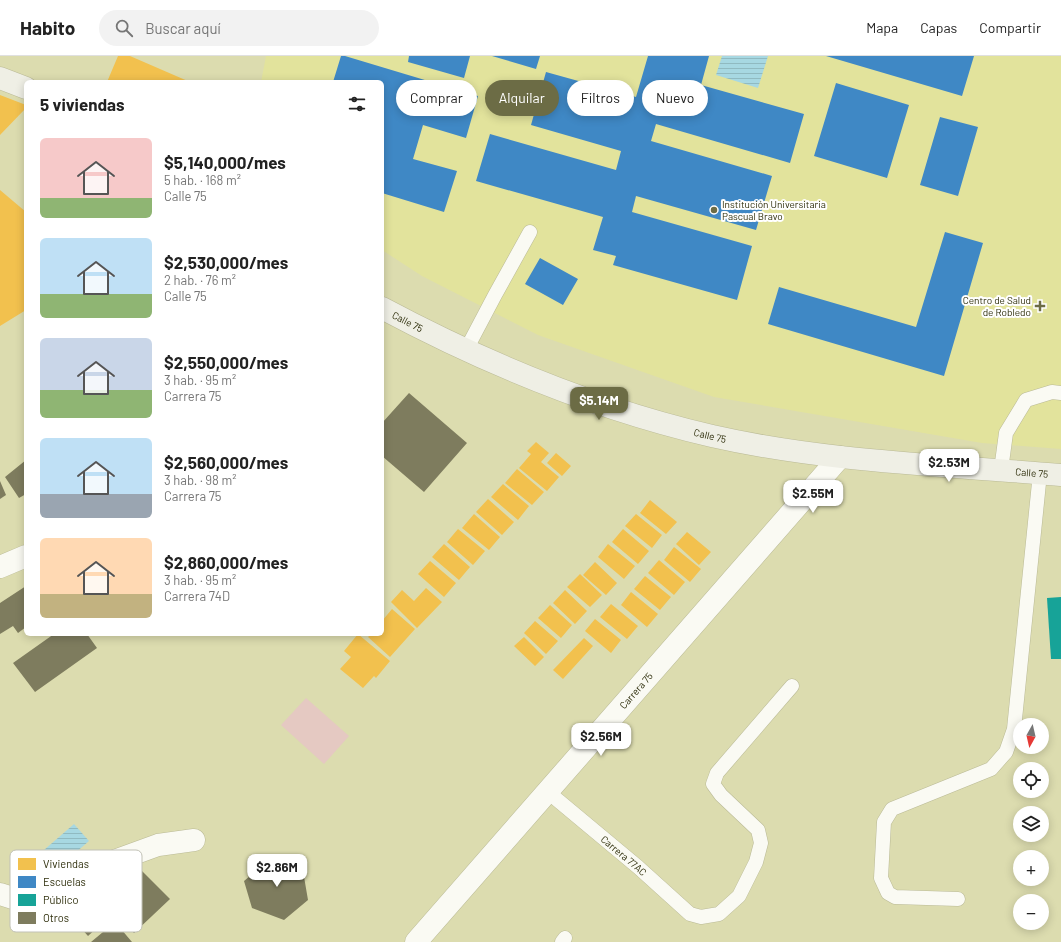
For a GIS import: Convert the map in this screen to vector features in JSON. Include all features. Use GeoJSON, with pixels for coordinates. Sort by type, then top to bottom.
{"type":"FeatureCollection","features":[{"type":"Feature","properties":{"kind":"street"},"geometry":{"type":"LineString","coordinates":[[0,78],[24,87]]}},
{"type":"Feature","properties":{"kind":"street","name":"Calle 75"},"geometry":{"type":"LineString","coordinates":[[384,309],[429,333],[561,391],[663,423],[728,439],[840,457],[1050,474]]}},
{"type":"Feature","properties":{"kind":"street","name":"Carrera 75"},"geometry":{"type":"LineString","coordinates":[[416,942],[840,457]]}},
{"type":"Feature","properties":{"kind":"street"},"geometry":{"type":"LineString","coordinates":[[0,567],[24,557]]}},
{"type":"Feature","properties":{"kind":"street"},"geometry":{"type":"LineString","coordinates":[[142,851],[158,845],[194,840]]}},
{"type":"Feature","properties":{"kind":"street"},"geometry":{"type":"LineString","coordinates":[[0,894],[10,897]]}},
{"type":"Feature","properties":{"kind":"lane"},"geometry":{"type":"LineString","coordinates":[[466,350],[530,232]]}},
{"type":"Feature","properties":{"kind":"lane"},"geometry":{"type":"LineString","coordinates":[[1001,470],[1006,433],[1026,400],[1052,392],[1061,393]]}},
{"type":"Feature","properties":{"kind":"lane"},"geometry":{"type":"LineString","coordinates":[[958,900],[895,897],[888,893],[881,878],[884,822],[892,809],[991,769],[1006,752],[1014,729],[1050,474]]}},
{"type":"Feature","properties":{"kind":"lane","name":"Carrera 77AC"},"geometry":{"type":"LineString","coordinates":[[548,792],[638,867],[690,914],[701,917],[719,914],[739,896],[756,862],[761,843],[758,830],[720,795],[713,784],[717,773],[792,686]]}},
{"type":"Feature","properties":{"kind":"shaded area","name":"Institución Universitaria Pascual Bravo"},"geometry":{"type":"Polygon","coordinates":[[[266,56],[1061,56],[1061,449],[982,443],[714,397],[538,335],[422,276],[384,251],[384,80],[261,80],[266,56]]]}},
{"type":"Feature","properties":{"kind":"shaded area"},"geometry":{"type":"Polygon","coordinates":[[[306,698],[349,736],[324,764],[281,725],[306,698]]]}},
{"type":"Feature","properties":{"kind":"water"},"geometry":{"type":"Polygon","coordinates":[[[722,56],[768,56],[758,88],[716,75],[722,56]]]}},
{"type":"Feature","properties":{"kind":"water"},"geometry":{"type":"Polygon","coordinates":[[[74,824],[89,841],[79,850],[44,850],[74,824]]]}},
{"type":"Feature","properties":{"kind":"building: Viviendas"},"geometry":{"type":"Polygon","coordinates":[[[118,56],[130,56],[185,80],[108,80],[118,56]]]}},
{"type":"Feature","properties":{"kind":"building: Viviendas"},"geometry":{"type":"Polygon","coordinates":[[[0,95],[24,104],[24,110],[0,135],[0,95]]]}},
{"type":"Feature","properties":{"kind":"building: Viviendas"},"geometry":{"type":"Polygon","coordinates":[[[0,190],[24,210],[24,311],[0,326],[0,190]]]}},
{"type":"Feature","properties":{"kind":"building: Viviendas"},"geometry":{"type":"Polygon","coordinates":[[[536,442],[549,453],[541,462],[559,477],[547,491],[519,468],[531,454],[527,451],[536,442]]]}},
{"type":"Feature","properties":{"kind":"building: Viviendas"},"geometry":{"type":"Polygon","coordinates":[[[556,453],[571,466],[562,476],[547,463],[556,453]]]}},
{"type":"Feature","properties":{"kind":"building: Viviendas"},"geometry":{"type":"Polygon","coordinates":[[[517,469],[544,492],[532,505],[505,483],[517,469]]]}},
{"type":"Feature","properties":{"kind":"building: Viviendas"},"geometry":{"type":"Polygon","coordinates":[[[503,484],[529,506],[518,520],[491,497],[503,484]]]}},
{"type":"Feature","properties":{"kind":"building: Viviendas"},"geometry":{"type":"Polygon","coordinates":[[[488,499],[514,522],[502,535],[476,512],[488,499]]]}},
{"type":"Feature","properties":{"kind":"building: Viviendas"},"geometry":{"type":"Polygon","coordinates":[[[650,500],[677,522],[666,534],[640,513],[650,500]]]}},
{"type":"Feature","properties":{"kind":"building: Viviendas"},"geometry":{"type":"Polygon","coordinates":[[[474,514],[500,537],[489,550],[462,528],[474,514]]]}},
{"type":"Feature","properties":{"kind":"building: Viviendas"},"geometry":{"type":"Polygon","coordinates":[[[636,514],[662,535],[652,548],[625,526],[636,514]]]}},
{"type":"Feature","properties":{"kind":"building: Viviendas"},"geometry":{"type":"Polygon","coordinates":[[[458,529],[485,551],[473,565],[447,542],[458,529]]]}},
{"type":"Feature","properties":{"kind":"building: Viviendas"},"geometry":{"type":"Polygon","coordinates":[[[623,529],[649,551],[638,564],[612,542],[623,529]]]}},
{"type":"Feature","properties":{"kind":"building: Viviendas"},"geometry":{"type":"Polygon","coordinates":[[[687,532],[711,552],[699,565],[676,544],[687,532]]]}},
{"type":"Feature","properties":{"kind":"building: Viviendas"},"geometry":{"type":"Polygon","coordinates":[[[444,544],[470,567],[459,580],[432,557],[444,544]]]}},
{"type":"Feature","properties":{"kind":"building: Viviendas"},"geometry":{"type":"Polygon","coordinates":[[[608,544],[635,566],[624,579],[598,557],[608,544]]]}},
{"type":"Feature","properties":{"kind":"building: Viviendas"},"geometry":{"type":"Polygon","coordinates":[[[674,547],[701,569],[690,582],[664,560],[674,547]]]}},
{"type":"Feature","properties":{"kind":"building: Viviendas"},"geometry":{"type":"Polygon","coordinates":[[[659,560],[685,582],[674,595],[648,573],[659,560]]]}},
{"type":"Feature","properties":{"kind":"building: Viviendas"},"geometry":{"type":"Polygon","coordinates":[[[430,561],[456,583],[444,597],[418,574],[430,561]]]}},
{"type":"Feature","properties":{"kind":"building: Viviendas"},"geometry":{"type":"Polygon","coordinates":[[[595,562],[617,583],[606,595],[583,575],[595,562]]]}},
{"type":"Feature","properties":{"kind":"building: Viviendas"},"geometry":{"type":"Polygon","coordinates":[[[580,574],[602,595],[590,607],[567,587],[580,574]]]}},
{"type":"Feature","properties":{"kind":"building: Viviendas"},"geometry":{"type":"Polygon","coordinates":[[[645,576],[671,597],[660,610],[634,589],[645,576]]]}},
{"type":"Feature","properties":{"kind":"building: Viviendas"},"geometry":{"type":"Polygon","coordinates":[[[426,588],[442,602],[417,628],[391,602],[402,590],[414,601],[426,588]]]}},
{"type":"Feature","properties":{"kind":"building: Viviendas"},"geometry":{"type":"Polygon","coordinates":[[[565,590],[587,611],[575,624],[553,603],[565,590]]]}},
{"type":"Feature","properties":{"kind":"building: Viviendas"},"geometry":{"type":"Polygon","coordinates":[[[631,592],[658,614],[647,627],[621,605],[631,592]]]}},
{"type":"Feature","properties":{"kind":"building: Viviendas"},"geometry":{"type":"Polygon","coordinates":[[[611,604],[638,626],[627,639],[600,617],[611,604]]]}},
{"type":"Feature","properties":{"kind":"building: Viviendas"},"geometry":{"type":"Polygon","coordinates":[[[550,605],[572,625],[561,638],[538,618],[550,605]]]}},
{"type":"Feature","properties":{"kind":"building: Viviendas"},"geometry":{"type":"Polygon","coordinates":[[[392,609],[415,629],[390,657],[368,637],[384,636],[384,619],[392,609]]]}},
{"type":"Feature","properties":{"kind":"building: Viviendas"},"geometry":{"type":"Polygon","coordinates":[[[595,619],[621,640],[611,653],[585,631],[595,619]]]}},
{"type":"Feature","properties":{"kind":"building: Viviendas"},"geometry":{"type":"Polygon","coordinates":[[[535,621],[558,641],[546,654],[524,633],[535,621]]]}},
{"type":"Feature","properties":{"kind":"building: Viviendas"},"geometry":{"type":"Polygon","coordinates":[[[356,636],[360,636],[390,661],[376,678],[374,676],[363,688],[340,669],[351,657],[344,651],[356,636]]]}},
{"type":"Feature","properties":{"kind":"building: Viviendas"},"geometry":{"type":"Polygon","coordinates":[[[524,637],[544,657],[535,666],[514,646],[524,637]]]}},
{"type":"Feature","properties":{"kind":"building: Viviendas"},"geometry":{"type":"Polygon","coordinates":[[[584,638],[593,646],[563,679],[553,670],[584,638]]]}},
{"type":"Feature","properties":{"kind":"building: Escuelas"},"geometry":{"type":"Polygon","coordinates":[[[341,56],[345,56],[425,80],[396,80],[396,116],[472,116],[466,138],[423,125],[413,159],[457,171],[444,212],[384,194],[384,80],[334,80],[341,56]]]}},
{"type":"Feature","properties":{"kind":"building: Escuelas"},"geometry":{"type":"Polygon","coordinates":[[[409,56],[470,56],[464,78],[408,62],[409,56]]]}},
{"type":"Feature","properties":{"kind":"building: Escuelas"},"geometry":{"type":"Polygon","coordinates":[[[492,56],[540,56],[536,69],[492,56]]]}},
{"type":"Feature","properties":{"kind":"building: Escuelas"},"geometry":{"type":"Polygon","coordinates":[[[648,56],[709,56],[702,80],[642,80],[642,116],[708,116],[708,87],[804,114],[790,163],[656,124],[651,141],[772,176],[756,230],[636,196],[632,212],[752,246],[737,300],[613,265],[616,256],[593,250],[603,217],[476,181],[490,134],[616,170],[621,151],[531,125],[534,116],[559,116],[559,80],[544,80],[546,72],[575,80],[567,80],[567,116],[634,116],[634,96],[636,97],[648,56]]]}},
{"type":"Feature","properties":{"kind":"building: Escuelas"},"geometry":{"type":"Polygon","coordinates":[[[826,56],[974,56],[962,96],[826,56]]]}},
{"type":"Feature","properties":{"kind":"building: Escuelas"},"geometry":{"type":"Polygon","coordinates":[[[836,83],[909,105],[887,178],[814,156],[836,83]]]}},
{"type":"Feature","properties":{"kind":"building: Escuelas"},"geometry":{"type":"Polygon","coordinates":[[[940,117],[978,127],[958,196],[920,185],[940,117]]]}},
{"type":"Feature","properties":{"kind":"building: Escuelas"},"geometry":{"type":"Polygon","coordinates":[[[945,232],[983,243],[944,376],[768,324],[779,287],[916,327],[945,232]]]}},
{"type":"Feature","properties":{"kind":"building: Escuelas"},"geometry":{"type":"Polygon","coordinates":[[[540,258],[578,279],[563,305],[525,284],[540,258]]]}},
{"type":"Feature","properties":{"kind":"building: Público"},"geometry":{"type":"Polygon","coordinates":[[[1061,597],[1061,659],[1051,659],[1047,598],[1061,597]]]}},
{"type":"Feature","properties":{"kind":"building: Otros"},"geometry":{"type":"Polygon","coordinates":[[[409,393],[467,443],[424,492],[384,458],[384,421],[409,393]]]}},
{"type":"Feature","properties":{"kind":"building: Otros"},"geometry":{"type":"Polygon","coordinates":[[[24,462],[24,495],[19,498],[5,477],[24,462]]]}},
{"type":"Feature","properties":{"kind":"building: Otros"},"geometry":{"type":"Polygon","coordinates":[[[0,481],[6,495],[0,499],[0,481]]]}},
{"type":"Feature","properties":{"kind":"building: Otros"},"geometry":{"type":"Polygon","coordinates":[[[24,587],[24,628],[18,633],[13,626],[0,634],[0,603],[24,587]]]}},
{"type":"Feature","properties":{"kind":"building: Otros"},"geometry":{"type":"Polygon","coordinates":[[[51,636],[88,636],[97,648],[35,692],[13,663],[51,636]]]}},
{"type":"Feature","properties":{"kind":"building: Otros"},"geometry":{"type":"Polygon","coordinates":[[[275,855],[302,865],[308,900],[284,920],[252,908],[244,881],[275,855]]]}},
{"type":"Feature","properties":{"kind":"building: Otros"},"geometry":{"type":"Polygon","coordinates":[[[142,871],[170,899],[142,925],[142,871]]]}},
{"type":"Feature","properties":{"kind":"building: Otros"},"geometry":{"type":"Polygon","coordinates":[[[84,932],[92,932],[88,936],[84,932]]]}},
{"type":"Feature","properties":{"kind":"building: Otros"},"geometry":{"type":"Polygon","coordinates":[[[103,932],[124,932],[132,942],[91,942],[103,932]]]}},
{"type":"Feature","properties":{"kind":"place","name":"Institución Universitaria Pascual Bravo"},"geometry":{"type":"Point","coordinates":[714,210]}},
{"type":"Feature","properties":{"kind":"place","name":"Centro de Salud de Robledo"},"geometry":{"type":"Point","coordinates":[1040,306]}}]}
